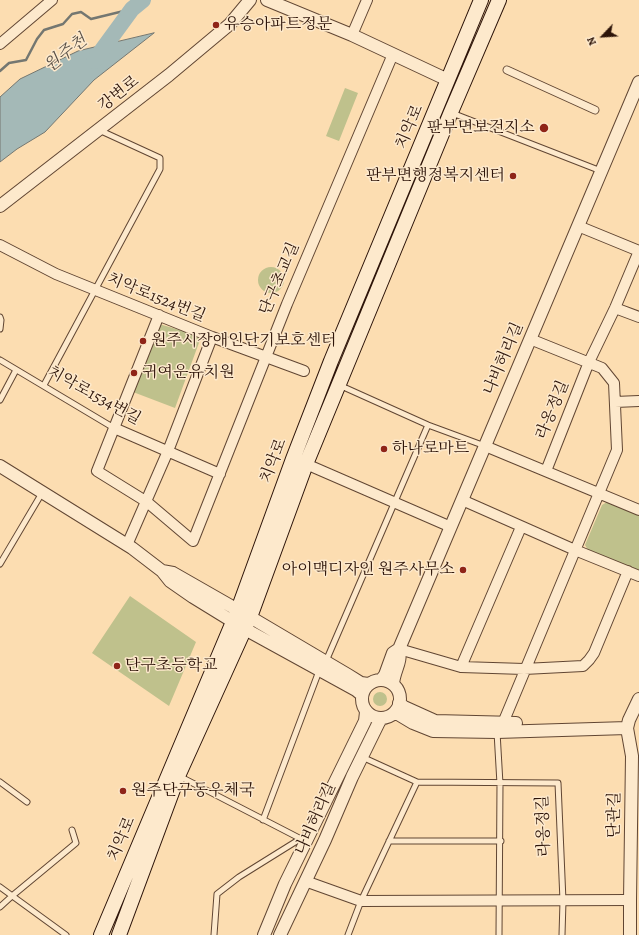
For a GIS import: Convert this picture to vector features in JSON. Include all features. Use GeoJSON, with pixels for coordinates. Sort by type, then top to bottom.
{"type":"FeatureCollection","features":[{"type":"Feature","properties":{"kind":"main road","name":"치악로"},"geometry":{"type":"LineString","coordinates":[[101,935],[241,619],[293,459],[334,355],[480,0]]}},
{"type":"Feature","properties":{"kind":"main road","name":"치악로"},"geometry":{"type":"LineString","coordinates":[[119,935],[178,776],[241,619],[451,112],[499,0]]}},
{"type":"Feature","properties":{"kind":"street"},"geometry":{"type":"LineString","coordinates":[[0,44],[52,0]]}},
{"type":"Feature","properties":{"kind":"street","name":"강변로"},"geometry":{"type":"LineString","coordinates":[[0,206],[169,75],[230,24],[250,0]]}},
{"type":"Feature","properties":{"kind":"street"},"geometry":{"type":"LineString","coordinates":[[267,0],[393,54],[448,80]]}},
{"type":"Feature","properties":{"kind":"street"},"geometry":{"type":"LineString","coordinates":[[352,36],[367,0]]}},
{"type":"Feature","properties":{"kind":"street","name":"단구초교길"},"geometry":{"type":"LineString","coordinates":[[147,502],[194,541],[266,356],[393,54]]}},
{"type":"Feature","properties":{"kind":"street"},"geometry":{"type":"LineString","coordinates":[[507,70],[595,110]]}},
{"type":"Feature","properties":{"kind":"street","name":"나비허리길"},"geometry":{"type":"LineString","coordinates":[[399,649],[639,83]]}},
{"type":"Feature","properties":{"kind":"street"},"geometry":{"type":"LineString","coordinates":[[578,226],[639,251]]}},
{"type":"Feature","properties":{"kind":"street","name":"치악로1524번길"},"geometry":{"type":"LineString","coordinates":[[0,246],[56,274],[97,289],[212,337],[304,371]]}},
{"type":"Feature","properties":{"kind":"street","name":"라옹정길"},"geometry":{"type":"LineString","coordinates":[[546,471],[589,362],[615,308],[639,251]]}},
{"type":"Feature","properties":{"kind":"street"},"geometry":{"type":"LineString","coordinates":[[615,308],[639,317]]}},
{"type":"Feature","properties":{"kind":"street"},"geometry":{"type":"LineString","coordinates":[[147,502],[96,471],[159,315]]}},
{"type":"Feature","properties":{"kind":"street"},"geometry":{"type":"LineString","coordinates":[[127,545],[168,451],[212,337]]}},
{"type":"Feature","properties":{"kind":"street"},"geometry":{"type":"LineString","coordinates":[[500,727],[617,450],[614,383],[602,368],[530,339]]}},
{"type":"Feature","properties":{"kind":"street"},"geometry":{"type":"LineString","coordinates":[[615,402],[639,401]]}},
{"type":"Feature","properties":{"kind":"street","name":"치악로1534번길"},"geometry":{"type":"LineString","coordinates":[[114,428],[220,474]]}},
{"type":"Feature","properties":{"kind":"street"},"geometry":{"type":"LineString","coordinates":[[485,446],[639,510]]}},
{"type":"Feature","properties":{"kind":"street"},"geometry":{"type":"LineString","coordinates":[[293,459],[306,464]]}},
{"type":"Feature","properties":{"kind":"street","name":"치악로"},"geometry":{"type":"LineString","coordinates":[[306,464],[451,527]]}},
{"type":"Feature","properties":{"kind":"street"},"geometry":{"type":"LineString","coordinates":[[0,466],[127,545],[162,571],[170,581],[241,619],[322,666],[362,695]]}},
{"type":"Feature","properties":{"kind":"street"},"geometry":{"type":"LineString","coordinates":[[462,500],[521,527],[639,576]]}},
{"type":"Feature","properties":{"kind":"street"},"geometry":{"type":"LineString","coordinates":[[462,667],[521,527]]}},
{"type":"Feature","properties":{"kind":"street"},"geometry":{"type":"LineString","coordinates":[[381,680],[385,675],[393,653],[399,649],[462,667],[524,669],[583,666],[594,653],[628,571]]}},
{"type":"Feature","properties":{"kind":"street"},"geometry":{"type":"LineString","coordinates":[[393,684],[401,658],[399,649]]}},
{"type":"Feature","properties":{"kind":"street"},"geometry":{"type":"LineString","coordinates":[[322,666],[368,684]]}},
{"type":"Feature","properties":{"kind":"street"},"geometry":{"type":"LineString","coordinates":[[387,716],[397,709],[399,702],[397,690],[393,684],[387,681],[374,681],[368,684],[362,695],[363,707],[366,712],[376,718],[387,716],[398,714],[413,723],[434,731],[500,727],[628,724],[639,699]]}},
{"type":"Feature","properties":{"kind":"street"},"geometry":{"type":"LineString","coordinates":[[399,702],[404,707],[436,721],[500,727]]}},
{"type":"Feature","properties":{"kind":"street"},"geometry":{"type":"LineString","coordinates":[[264,935],[303,840],[365,721],[366,712]]}},
{"type":"Feature","properties":{"kind":"street","name":"나비허리길"},"geometry":{"type":"LineString","coordinates":[[280,935],[378,722],[387,716]]}},
{"type":"Feature","properties":{"kind":"street","name":"단관길"},"geometry":{"type":"LineString","coordinates":[[628,724],[635,783],[630,935]]}},
{"type":"Feature","properties":{"kind":"street"},"geometry":{"type":"LineString","coordinates":[[305,881],[361,901],[630,900]]}},
{"type":"Feature","properties":{"kind":"lane"},"geometry":{"type":"LineString","coordinates":[[451,112],[601,171]]}},
{"type":"Feature","properties":{"kind":"lane"},"geometry":{"type":"LineString","coordinates":[[44,386],[160,169],[160,158],[98,130]]}},
{"type":"Feature","properties":{"kind":"lane"},"geometry":{"type":"LineString","coordinates":[[0,317],[2,320],[0,328]]}},
{"type":"Feature","properties":{"kind":"lane","name":"치악로1534번길"},"geometry":{"type":"LineString","coordinates":[[0,360],[114,428]]}},
{"type":"Feature","properties":{"kind":"lane"},"geometry":{"type":"LineString","coordinates":[[0,400],[16,370]]}},
{"type":"Feature","properties":{"kind":"lane"},"geometry":{"type":"LineString","coordinates":[[338,385],[428,425],[485,446]]}},
{"type":"Feature","properties":{"kind":"lane"},"geometry":{"type":"LineString","coordinates":[[263,820],[322,666],[343,622],[428,425]]}},
{"type":"Feature","properties":{"kind":"lane"},"geometry":{"type":"LineString","coordinates":[[0,564],[42,493]]}},
{"type":"Feature","properties":{"kind":"lane"},"geometry":{"type":"LineString","coordinates":[[499,935],[500,727]]}},
{"type":"Feature","properties":{"kind":"lane","name":"라옹정길"},"geometry":{"type":"LineString","coordinates":[[362,757],[417,782],[500,784],[558,783],[563,901],[562,935]]}},
{"type":"Feature","properties":{"kind":"lane"},"geometry":{"type":"LineString","coordinates":[[178,776],[303,840]]}},
{"type":"Feature","properties":{"kind":"lane"},"geometry":{"type":"LineString","coordinates":[[0,782],[27,802]]}},
{"type":"Feature","properties":{"kind":"lane"},"geometry":{"type":"LineString","coordinates":[[348,935],[361,901],[417,782]]}},
{"type":"Feature","properties":{"kind":"lane"},"geometry":{"type":"LineString","coordinates":[[0,907],[76,843],[72,830]]}},
{"type":"Feature","properties":{"kind":"lane"},"geometry":{"type":"LineString","coordinates":[[214,935],[217,894],[239,877],[303,840]]}},
{"type":"Feature","properties":{"kind":"lane"},"geometry":{"type":"LineString","coordinates":[[389,841],[500,841]]}},
{"type":"Feature","properties":{"kind":"lane"},"geometry":{"type":"LineString","coordinates":[[0,887],[66,935]]}},
{"type":"Feature","properties":{"kind":"green space"},"geometry":{"type":"Polygon","coordinates":[[[345,88],[358,93],[339,141],[326,136],[345,88]]]}},
{"type":"Feature","properties":{"kind":"green space"},"geometry":{"type":"Polygon","coordinates":[[[271,267],[280,271],[284,280],[280,289],[271,293],[262,289],[258,280],[262,271],[271,267]]]}},
{"type":"Feature","properties":{"kind":"green space"},"geometry":{"type":"Polygon","coordinates":[[[159,324],[197,335],[200,340],[175,408],[133,392],[159,324]]]}},
{"type":"Feature","properties":{"kind":"green space"},"geometry":{"type":"Polygon","coordinates":[[[607,502],[639,515],[639,572],[588,550],[585,545],[602,505],[607,502]]]}},
{"type":"Feature","properties":{"kind":"green space"},"geometry":{"type":"Polygon","coordinates":[[[130,596],[196,642],[169,706],[92,653],[130,596]]]}},
{"type":"Feature","properties":{"kind":"green space"},"geometry":{"type":"Polygon","coordinates":[[[380,692],[385,694],[387,699],[385,704],[380,706],[375,704],[373,699],[375,694],[380,692]]]}},
{"type":"Feature","properties":{"kind":"shaded area"},"geometry":{"type":"Polygon","coordinates":[[[154,33],[94,80],[45,132],[17,149],[0,162],[0,97],[20,79],[78,51],[154,33]]]}},
{"type":"Feature","properties":{"kind":"waterway","name":"원주천"},"geometry":{"type":"LineString","coordinates":[[94,61],[132,9],[143,0]]}},
{"type":"Feature","properties":{"kind":"waterway"},"geometry":{"type":"LineString","coordinates":[[0,71],[9,63],[26,60],[37,39],[44,30],[63,24],[72,14],[81,12],[91,19],[132,9]]}},
{"type":"Feature","properties":{"kind":"place","name":"유승아파트정문"},"geometry":{"type":"Point","coordinates":[216,25]}},
{"type":"Feature","properties":{"kind":"place","name":"판부면보건지소"},"geometry":{"type":"Point","coordinates":[544,128]}},
{"type":"Feature","properties":{"kind":"place","name":"판부면행정복지센터"},"geometry":{"type":"Point","coordinates":[513,176]}},
{"type":"Feature","properties":{"kind":"place","name":"원주시장애인단기보호센터"},"geometry":{"type":"Point","coordinates":[143,341]}},
{"type":"Feature","properties":{"kind":"place","name":"귀여운유치원"},"geometry":{"type":"Point","coordinates":[134,373]}},
{"type":"Feature","properties":{"kind":"place","name":"하나로마트"},"geometry":{"type":"Point","coordinates":[384,449]}},
{"type":"Feature","properties":{"kind":"place","name":"아이맥디자인 원주사무소"},"geometry":{"type":"Point","coordinates":[463,570]}},
{"type":"Feature","properties":{"kind":"place","name":"단구초등학교"},"geometry":{"type":"Point","coordinates":[117,666]}},
{"type":"Feature","properties":{"kind":"place","name":"원주단구동우체국"},"geometry":{"type":"Point","coordinates":[123,791]}}]}
